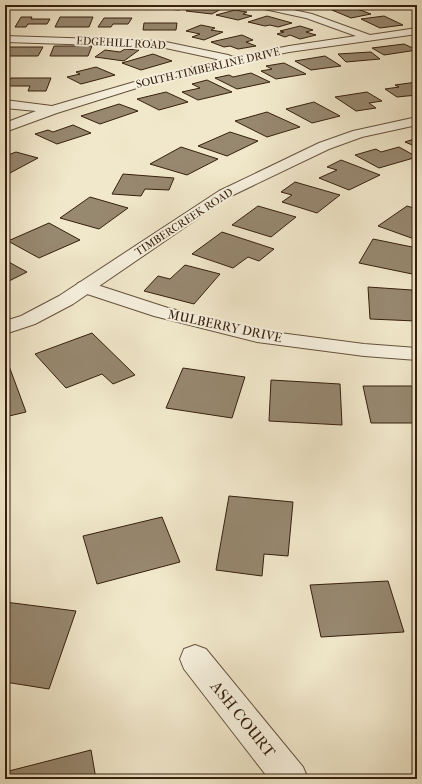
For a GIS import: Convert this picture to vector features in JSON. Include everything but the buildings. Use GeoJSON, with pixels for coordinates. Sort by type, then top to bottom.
{"type":"FeatureCollection","features":[{"type":"Feature","properties":{"kind":"street"},"geometry":{"type":"LineString","coordinates":[[258,5],[309,16],[370,38]]}},
{"type":"Feature","properties":{"kind":"street","name":"SOUTH TIMBERLINE DRIVE"},"geometry":{"type":"LineString","coordinates":[[5,128],[52,110],[152,80],[235,60],[289,49],[417,31]]}},
{"type":"Feature","properties":{"kind":"street","name":"EDGEHILL ROAD"},"geometry":{"type":"LineString","coordinates":[[5,39],[135,42],[174,47],[235,60]]}},
{"type":"Feature","properties":{"kind":"street"},"geometry":{"type":"LineString","coordinates":[[5,104],[52,110]]}},
{"type":"Feature","properties":{"kind":"street","name":"TIMBERCREEK ROAD"},"geometry":{"type":"LineString","coordinates":[[5,328],[28,320],[66,300],[224,194],[237,187],[324,146],[358,134],[417,121]]}},
{"type":"Feature","properties":{"kind":"street","name":"MULBERRY DRIVE"},"geometry":{"type":"LineString","coordinates":[[84,287],[161,312],[257,336],[364,350],[417,354]]}},
{"type":"Feature","properties":{"kind":"street","name":"ASH COURT"},"geometry":{"type":"LineString","coordinates":[[195,659],[291,779]]}}]}
